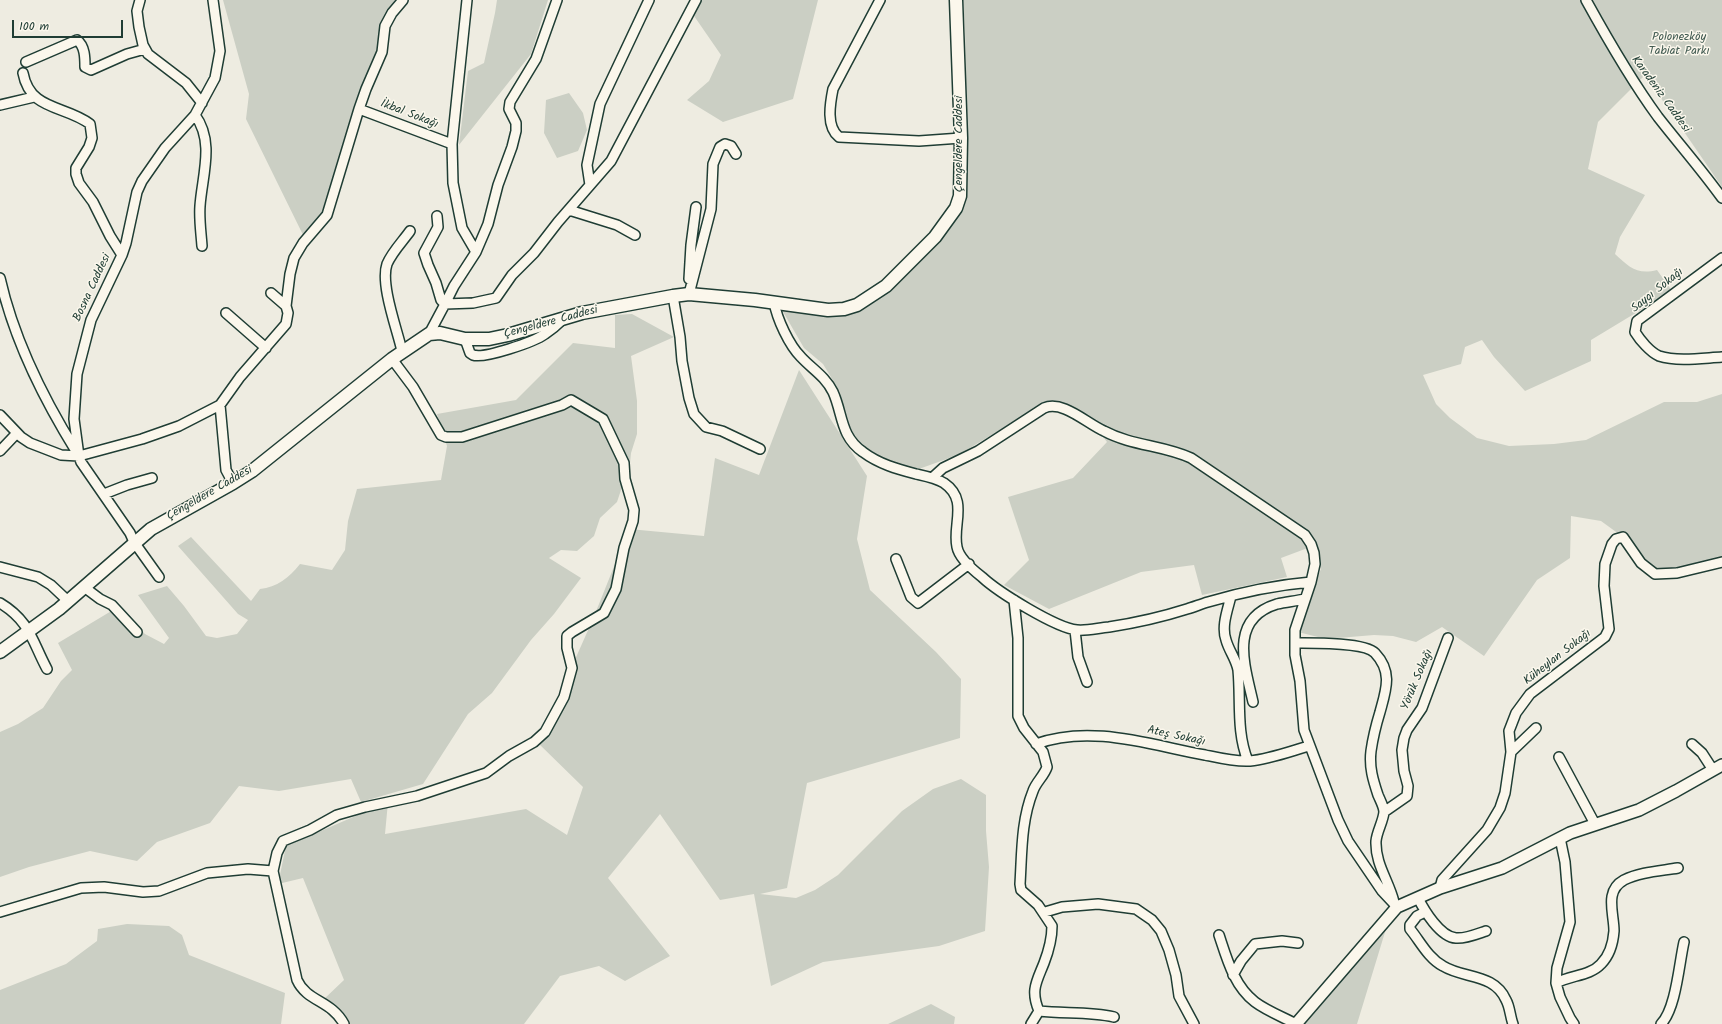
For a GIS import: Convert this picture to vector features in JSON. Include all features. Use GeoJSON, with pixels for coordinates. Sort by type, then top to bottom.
{"type":"FeatureCollection","features":[{"type":"Feature","properties":{"kind":"main road","name":"Çengeldere Caddesi"},"geometry":{"type":"LineString","coordinates":[[0,652],[68,601],[134,542],[151,529],[252,471],[402,351],[429,334],[440,333],[465,339],[489,338],[508,335],[565,318],[689,294],[774,302],[828,310],[857,306],[886,286],[935,237],[956,208],[960,196],[962,138],[956,0]]}},
{"type":"Feature","properties":{"kind":"street"},"geometry":{"type":"LineString","coordinates":[[140,0],[137,11],[139,27],[145,49],[148,54],[186,83],[202,103]]}},
{"type":"Feature","properties":{"kind":"street","name":"Bosna Caddesi"},"geometry":{"type":"LineString","coordinates":[[159,577],[81,462],[74,419],[76,387],[78,367],[91,320],[122,255],[130,228],[137,192],[156,159],[195,115],[215,78],[220,51],[213,0]]}},
{"type":"Feature","properties":{"kind":"street"},"geometry":{"type":"LineString","coordinates":[[0,415],[17,433],[34,445],[61,454],[79,456],[142,439],[179,426],[220,405],[240,377],[286,324],[288,313],[286,306],[290,274],[294,258],[303,243],[317,229],[327,215],[366,88],[382,52],[384,26],[403,0]]}},
{"type":"Feature","properties":{"kind":"street"},"geometry":{"type":"LineString","coordinates":[[467,0],[452,144],[453,183],[462,228],[476,252]]}},
{"type":"Feature","properties":{"kind":"street"},"geometry":{"type":"LineString","coordinates":[[429,334],[454,286],[476,252],[488,224],[498,185],[512,148],[516,132],[516,123],[509,109],[510,102],[536,59],[557,0]]}},
{"type":"Feature","properties":{"kind":"street"},"geometry":{"type":"LineString","coordinates":[[590,185],[587,165],[600,104],[648,0]]}},
{"type":"Feature","properties":{"kind":"street"},"geometry":{"type":"LineString","coordinates":[[437,216],[438,227],[424,253],[441,300],[445,304],[473,303],[496,298],[512,275],[534,253],[611,161],[696,0]]}},
{"type":"Feature","properties":{"kind":"street"},"geometry":{"type":"LineString","coordinates":[[880,0],[833,89],[831,116],[835,134],[840,137],[919,141],[962,138]]}},
{"type":"Feature","properties":{"kind":"street","name":"Karadeniz Caddesi"},"geometry":{"type":"LineString","coordinates":[[1586,0],[1612,48],[1654,110],[1722,198]]}},
{"type":"Feature","properties":{"kind":"street"},"geometry":{"type":"LineString","coordinates":[[26,62],[77,40],[80,42],[84,54],[85,67],[91,70],[127,54],[145,49]]}},
{"type":"Feature","properties":{"kind":"street"},"geometry":{"type":"LineString","coordinates":[[22,73],[24,82],[34,97],[44,103],[82,118],[90,124],[92,138],[89,147],[76,168],[76,174],[79,183],[93,202],[110,236],[122,255]]}},
{"type":"Feature","properties":{"kind":"street"},"geometry":{"type":"LineString","coordinates":[[0,105],[34,97]]}},
{"type":"Feature","properties":{"kind":"street","name":"İkbal Sokağı"},"geometry":{"type":"LineString","coordinates":[[359,109],[452,144]]}},
{"type":"Feature","properties":{"kind":"street"},"geometry":{"type":"LineString","coordinates":[[195,115],[203,131],[206,154],[199,216],[202,246]]}},
{"type":"Feature","properties":{"kind":"street"},"geometry":{"type":"LineString","coordinates":[[689,294],[711,209],[713,164],[720,147],[725,144],[731,146],[736,154]]}},
{"type":"Feature","properties":{"kind":"street"},"geometry":{"type":"LineString","coordinates":[[689,294],[690,263],[696,207]]}},
{"type":"Feature","properties":{"kind":"street"},"geometry":{"type":"LineString","coordinates":[[569,210],[617,226],[635,235]]}},
{"type":"Feature","properties":{"kind":"street"},"geometry":{"type":"LineString","coordinates":[[402,351],[385,287],[387,264],[410,231]]}},
{"type":"Feature","properties":{"kind":"street","name":"Saygı Sokağı"},"geometry":{"type":"LineString","coordinates":[[1722,258],[1637,321],[1634,332],[1639,340],[1658,356],[1672,358],[1722,357]]}},
{"type":"Feature","properties":{"kind":"street"},"geometry":{"type":"LineString","coordinates":[[0,278],[22,348],[42,392],[63,431],[79,456]]}},
{"type":"Feature","properties":{"kind":"street"},"geometry":{"type":"LineString","coordinates":[[271,293],[286,306]]}},
{"type":"Feature","properties":{"kind":"street"},"geometry":{"type":"LineString","coordinates":[[673,296],[680,337],[682,361],[689,398],[694,414],[706,427],[722,431],[760,449]]}},
{"type":"Feature","properties":{"kind":"street"},"geometry":{"type":"LineString","coordinates":[[774,302],[779,320],[796,351],[819,372],[830,386],[836,400],[844,428],[854,444],[862,452],[885,465],[932,478],[947,485],[956,497],[959,520],[956,534],[957,548],[968,564],[983,579],[1014,600],[1059,624],[1075,630],[1086,630],[1130,623],[1188,609],[1206,602],[1277,585],[1311,582]]}},
{"type":"Feature","properties":{"kind":"street"},"geometry":{"type":"LineString","coordinates":[[226,313],[266,348]]}},
{"type":"Feature","properties":{"kind":"street"},"geometry":{"type":"LineString","coordinates":[[465,339],[470,353],[480,356],[519,346],[545,335],[565,318]]}},
{"type":"Feature","properties":{"kind":"street"},"geometry":{"type":"LineString","coordinates":[[344,1024],[340,1015],[334,1009],[307,994],[301,988],[297,980],[273,871],[283,841],[310,830],[337,815],[365,807],[417,796],[486,773],[509,756],[534,742],[545,732],[564,697],[572,668],[567,648],[567,636],[604,613],[616,589],[624,548],[633,521],[634,510],[625,479],[624,463],[603,419],[571,400],[562,405],[462,437],[446,437],[441,435],[413,387],[392,359]]}},
{"type":"Feature","properties":{"kind":"street"},"geometry":{"type":"LineString","coordinates":[[220,405],[226,470],[233,483]]}},
{"type":"Feature","properties":{"kind":"street"},"geometry":{"type":"LineString","coordinates":[[932,478],[943,468],[978,451],[1044,408],[1055,405],[1061,406],[1092,426],[1118,438],[1144,446],[1172,450],[1191,458],[1305,535],[1311,544],[1315,564],[1311,582],[1295,630],[1304,730],[1348,842],[1382,891],[1395,904]]}},
{"type":"Feature","properties":{"kind":"street"},"geometry":{"type":"LineString","coordinates":[[0,451],[17,433]]}},
{"type":"Feature","properties":{"kind":"street"},"geometry":{"type":"LineString","coordinates":[[104,494],[127,485],[152,478]]}},
{"type":"Feature","properties":{"kind":"street","name":"Küheylan Sokağı"},"geometry":{"type":"LineString","coordinates":[[1511,752],[1509,731],[1516,713],[1530,694],[1604,637],[1609,629],[1604,586],[1605,564],[1612,544],[1616,538],[1623,537],[1641,563],[1655,574],[1677,573],[1722,562]]}},
{"type":"Feature","properties":{"kind":"street"},"geometry":{"type":"LineString","coordinates":[[896,559],[911,597],[918,603],[968,564]]}},
{"type":"Feature","properties":{"kind":"street"},"geometry":{"type":"LineString","coordinates":[[0,567],[38,578],[51,585],[68,601]]}},
{"type":"Feature","properties":{"kind":"street"},"geometry":{"type":"LineString","coordinates":[[84,587],[100,599],[112,605],[137,632]]}},
{"type":"Feature","properties":{"kind":"street"},"geometry":{"type":"LineString","coordinates":[[1231,596],[1224,634],[1226,642],[1236,660],[1238,670],[1240,734],[1248,761]]}},
{"type":"Feature","properties":{"kind":"street"},"geometry":{"type":"LineString","coordinates":[[1253,702],[1242,652],[1245,634],[1252,620],[1276,604],[1305,599]]}},
{"type":"Feature","properties":{"kind":"street"},"geometry":{"type":"LineString","coordinates":[[1014,600],[1018,638],[1018,716],[1024,728],[1043,752],[1047,767],[1042,778],[1033,789],[1022,828],[1020,884],[1026,896],[1045,912],[1052,926],[1052,937],[1044,963],[1037,978],[1034,995],[1039,1011],[1031,1024]]}},
{"type":"Feature","properties":{"kind":"street"},"geometry":{"type":"LineString","coordinates":[[0,603],[18,616],[28,631],[47,669]]}},
{"type":"Feature","properties":{"kind":"street"},"geometry":{"type":"LineString","coordinates":[[1075,630],[1078,657],[1087,682]]}},
{"type":"Feature","properties":{"kind":"street","name":"Yörük Sokağı"},"geometry":{"type":"LineString","coordinates":[[1384,812],[1407,796],[1408,786],[1404,771],[1402,750],[1404,738],[1407,730],[1422,708],[1448,638]]}},
{"type":"Feature","properties":{"kind":"street"},"geometry":{"type":"LineString","coordinates":[[1295,643],[1342,644],[1366,648],[1376,654],[1385,666],[1387,687],[1373,735],[1370,757],[1372,777],[1384,812],[1378,832],[1376,849],[1380,868],[1391,890],[1395,904]]}},
{"type":"Feature","properties":{"kind":"street"},"geometry":{"type":"LineString","coordinates":[[1440,888],[1442,880],[1487,830],[1500,808],[1505,793],[1511,752],[1536,728]]}},
{"type":"Feature","properties":{"kind":"street","name":"Ateş Sokağı"},"geometry":{"type":"LineString","coordinates":[[1036,744],[1057,738],[1113,737],[1216,757],[1248,761],[1309,746]]}},
{"type":"Feature","properties":{"kind":"street"},"geometry":{"type":"LineString","coordinates":[[1219,935],[1233,975],[1244,990],[1255,1002],[1296,1024],[1395,904],[1418,898],[1440,888],[1502,868],[1560,838],[1595,824],[1639,810],[1718,768],[1692,744]]}},
{"type":"Feature","properties":{"kind":"street"},"geometry":{"type":"LineString","coordinates":[[1559,757],[1595,824]]}},
{"type":"Feature","properties":{"kind":"street"},"geometry":{"type":"LineString","coordinates":[[1560,838],[1565,862],[1570,922],[1557,968],[1556,983],[1560,997],[1574,1024]]}},
{"type":"Feature","properties":{"kind":"street"},"geometry":{"type":"LineString","coordinates":[[1556,983],[1566,978],[1592,971],[1609,955],[1614,929],[1611,911],[1611,898],[1615,889],[1622,881],[1647,872],[1678,868]]}},
{"type":"Feature","properties":{"kind":"street"},"geometry":{"type":"LineString","coordinates":[[0,912],[81,888],[104,887],[142,892],[159,891],[207,873],[248,869],[273,871]]}},
{"type":"Feature","properties":{"kind":"street"},"geometry":{"type":"LineString","coordinates":[[1418,898],[1425,912],[1439,928],[1452,938],[1462,938],[1486,931]]}},
{"type":"Feature","properties":{"kind":"street"},"geometry":{"type":"LineString","coordinates":[[1045,912],[1062,907],[1098,904],[1136,909],[1152,920],[1161,931],[1169,950],[1176,976],[1179,996],[1194,1024]]}},
{"type":"Feature","properties":{"kind":"street"},"geometry":{"type":"LineString","coordinates":[[1425,912],[1417,916],[1410,925],[1410,929],[1428,953],[1437,963],[1449,970],[1480,977],[1494,985],[1507,1001],[1513,1024]]}},
{"type":"Feature","properties":{"kind":"street"},"geometry":{"type":"LineString","coordinates":[[1233,975],[1241,961],[1255,944],[1282,941],[1298,943]]}},
{"type":"Feature","properties":{"kind":"street"},"geometry":{"type":"LineString","coordinates":[[1661,1024],[1666,1019],[1672,1005],[1684,942]]}},
{"type":"Feature","properties":{"kind":"street"},"geometry":{"type":"LineString","coordinates":[[1039,1011],[1056,1013],[1096,1013],[1114,1017]]}},
{"type":"Feature","properties":{"kind":"green space"},"geometry":{"type":"Polygon","coordinates":[[[223,0],[400,0],[390,18],[327,211],[306,241],[246,119],[249,94],[223,0]]]}},
{"type":"Feature","properties":{"kind":"green space"},"geometry":{"type":"Polygon","coordinates":[[[497,0],[548,0],[531,54],[459,145],[468,71],[484,63],[497,0]]]}},
{"type":"Feature","properties":{"kind":"green space"},"geometry":{"type":"Polygon","coordinates":[[[697,0],[818,0],[793,99],[723,122],[687,100],[709,81],[721,55],[692,13],[697,0]]]}},
{"type":"Feature","properties":{"kind":"green space","name":"Polonezköy Tabiat Parkı"},"geometry":{"type":"Polygon","coordinates":[[[963,0],[1722,0],[1722,187],[1645,75],[1598,122],[1588,169],[1645,195],[1620,237],[1615,254],[1629,266],[1639,271],[1657,270],[1672,291],[1591,340],[1591,361],[1525,391],[1494,357],[1482,340],[1465,347],[1461,364],[1423,375],[1436,404],[1450,418],[1477,438],[1509,446],[1554,444],[1586,440],[1664,402],[1697,402],[1722,394],[1722,562],[1655,574],[1623,537],[1601,521],[1571,516],[1570,558],[1537,580],[1484,656],[1442,627],[1416,642],[1393,636],[1374,635],[1326,639],[1294,631],[1321,569],[1313,546],[1281,558],[1287,577],[1202,595],[1194,565],[1141,572],[1049,609],[1004,585],[1029,560],[1008,497],[1073,478],[1107,442],[1094,425],[1045,403],[958,455],[916,470],[863,451],[848,432],[840,392],[823,364],[804,348],[782,310],[857,311],[959,213],[967,139],[963,0]]]}},
{"type":"Feature","properties":{"kind":"green space"},"geometry":{"type":"Polygon","coordinates":[[[569,93],[583,113],[587,130],[578,151],[557,158],[544,133],[546,100],[569,93]]]}},
{"type":"Feature","properties":{"kind":"green space"},"geometry":{"type":"Polygon","coordinates":[[[632,314],[674,337],[631,356],[637,401],[637,434],[631,453],[630,463],[617,502],[600,518],[594,536],[577,551],[561,550],[549,558],[581,578],[554,614],[531,640],[492,693],[468,714],[423,784],[361,802],[351,779],[279,791],[239,786],[210,823],[157,842],[137,861],[90,851],[29,867],[0,877],[0,732],[18,724],[43,708],[61,681],[72,670],[58,643],[118,607],[145,634],[164,644],[169,638],[138,595],[167,586],[206,636],[217,638],[237,634],[248,620],[238,614],[178,546],[191,537],[251,601],[260,589],[272,586],[282,581],[292,574],[300,564],[332,570],[345,550],[348,521],[357,489],[441,480],[447,446],[437,414],[516,400],[573,343],[615,348],[615,315],[632,314]]]}},
{"type":"Feature","properties":{"kind":"green space"},"geometry":{"type":"Polygon","coordinates":[[[799,370],[867,476],[857,539],[870,590],[936,652],[961,679],[960,738],[807,783],[787,888],[760,894],[796,898],[815,890],[838,875],[902,811],[933,789],[961,779],[986,795],[986,831],[989,867],[985,931],[939,946],[823,962],[771,986],[754,894],[720,900],[660,814],[608,878],[670,956],[625,981],[599,966],[560,976],[524,1024],[344,1024],[323,1000],[344,980],[303,878],[278,884],[286,846],[388,802],[385,834],[526,809],[567,835],[583,787],[538,743],[593,619],[629,529],[704,536],[715,458],[759,475],[799,370]]]}},
{"type":"Feature","properties":{"kind":"green space"},"geometry":{"type":"Polygon","coordinates":[[[1382,916],[1389,919],[1357,1024],[1303,1024],[1382,916]]]}},
{"type":"Feature","properties":{"kind":"green space"},"geometry":{"type":"Polygon","coordinates":[[[127,924],[169,926],[182,935],[189,955],[285,993],[281,1024],[0,1024],[0,990],[66,964],[97,941],[98,929],[127,924]]]}},
{"type":"Feature","properties":{"kind":"green space"},"geometry":{"type":"Polygon","coordinates":[[[931,1004],[955,1017],[954,1024],[888,1024],[931,1004]]]}}]}
